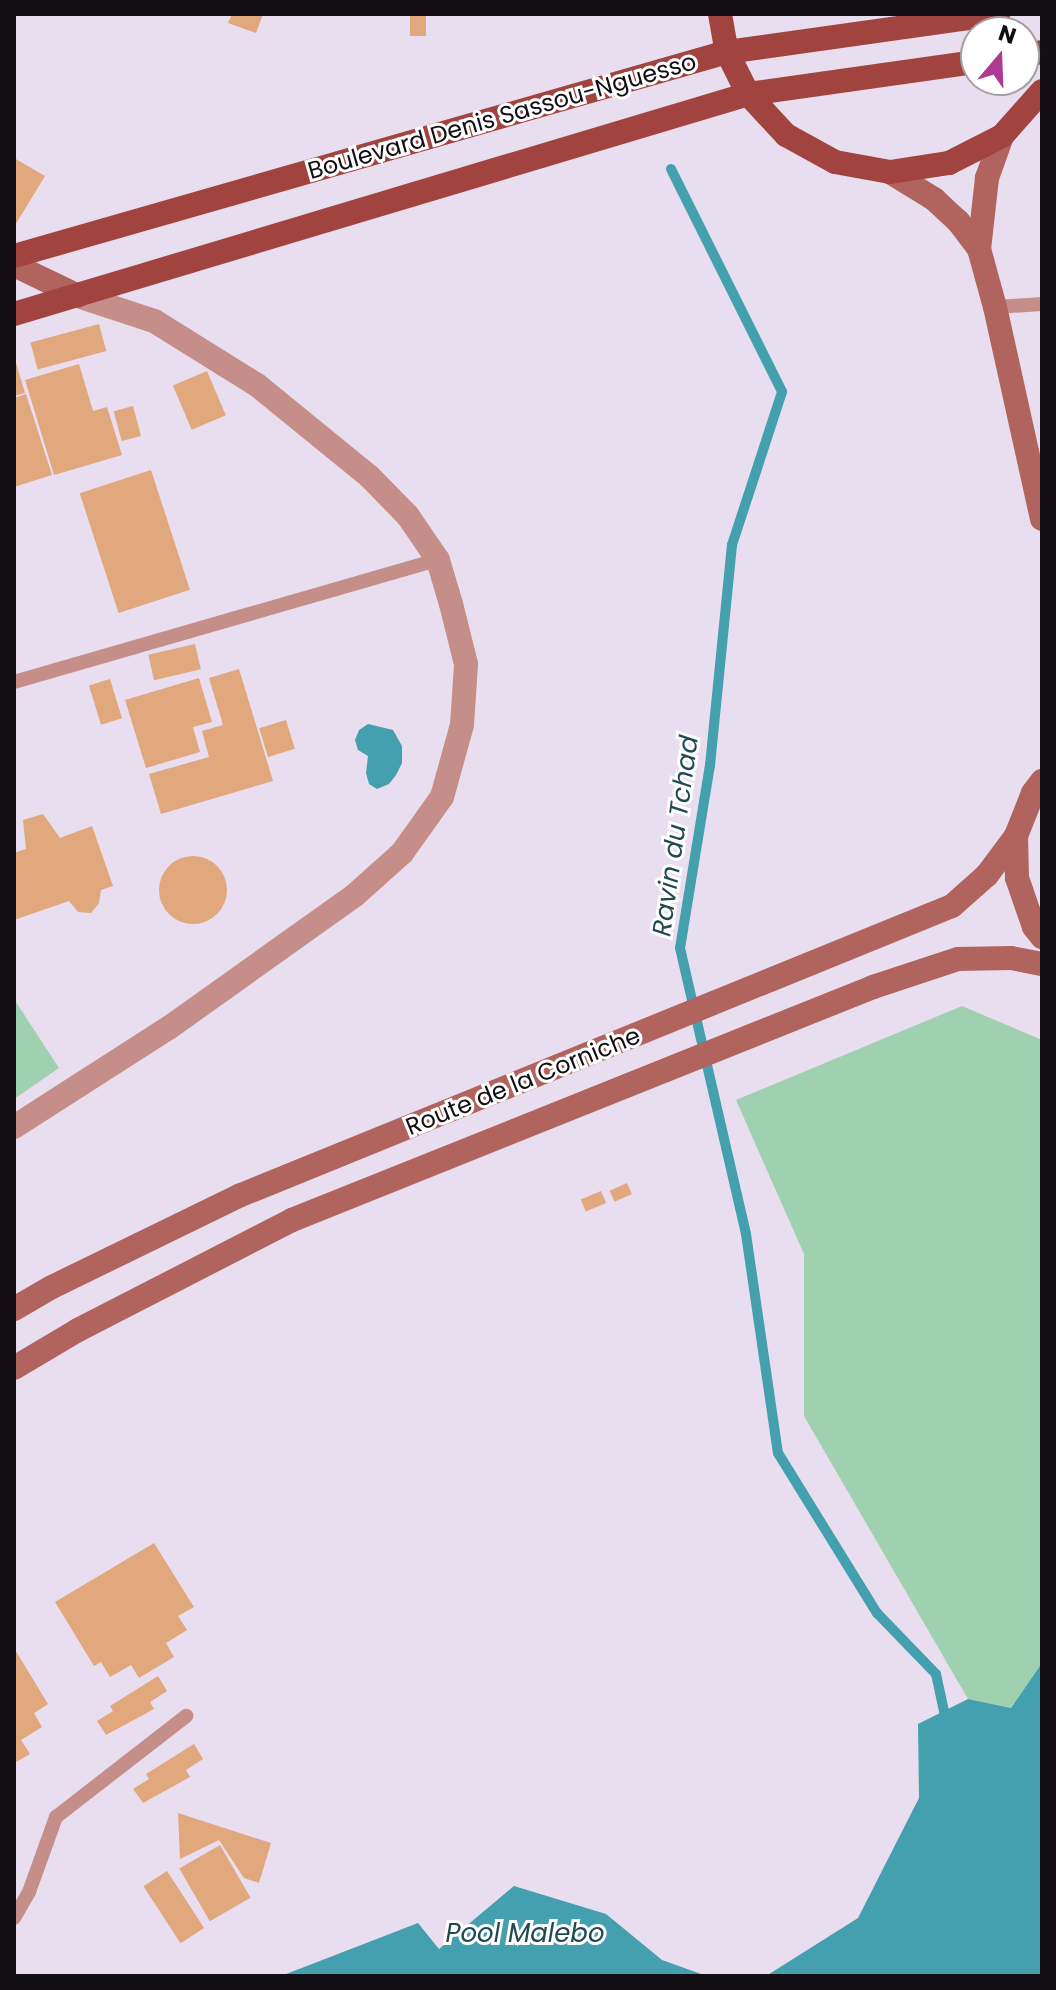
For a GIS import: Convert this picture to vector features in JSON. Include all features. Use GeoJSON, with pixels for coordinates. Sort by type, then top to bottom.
{"type":"FeatureCollection","features":[{"type":"Feature","properties":{"kind":"main road"},"geometry":{"type":"LineString","coordinates":[[720,14],[727,52],[748,94],[786,135],[835,162],[890,172],[949,163],[1002,136],[1042,91]]}},
{"type":"Feature","properties":{"kind":"main road","name":"Boulevard Denis Sassou-Nguesso"},"geometry":{"type":"LineString","coordinates":[[14,256],[727,52],[998,14]]}},
{"type":"Feature","properties":{"kind":"main road","name":"Boulevard Denis Sassou-Nguesso"},"geometry":{"type":"LineString","coordinates":[[14,314],[748,94],[960,64]]}},
{"type":"Feature","properties":{"kind":"main road"},"geometry":{"type":"LineString","coordinates":[[979,249],[987,178],[1002,136]]}},
{"type":"Feature","properties":{"kind":"main road"},"geometry":{"type":"LineString","coordinates":[[890,172],[934,199],[958,221],[979,249],[995,307],[1042,519]]}},
{"type":"Feature","properties":{"kind":"main road"},"geometry":{"type":"LineString","coordinates":[[14,265],[78,296]]}},
{"type":"Feature","properties":{"kind":"main road"},"geometry":{"type":"LineString","coordinates":[[1042,781],[1033,793],[1016,836],[1017,878],[1034,927],[1042,937]]}},
{"type":"Feature","properties":{"kind":"main road","name":"Route de la Corniche"},"geometry":{"type":"LineString","coordinates":[[14,1309],[52,1287],[241,1195],[952,906],[987,875],[1016,836]]}},
{"type":"Feature","properties":{"kind":"main road","name":"Route de la Corniche"},"geometry":{"type":"LineString","coordinates":[[14,1368],[78,1330],[292,1220],[873,987],[958,959],[1011,958],[1042,964]]}},
{"type":"Feature","properties":{"kind":"street"},"geometry":{"type":"LineString","coordinates":[[14,1127],[170,1027],[355,895],[402,853],[442,797],[462,725],[466,664],[438,560],[408,516],[370,477],[257,385],[154,321],[78,296]]}},
{"type":"Feature","properties":{"kind":"lane"},"geometry":{"type":"LineString","coordinates":[[995,307],[1042,304]]}},
{"type":"Feature","properties":{"kind":"lane"},"geometry":{"type":"LineString","coordinates":[[14,682],[438,560]]}},
{"type":"Feature","properties":{"kind":"lane"},"geometry":{"type":"LineString","coordinates":[[14,1918],[29,1892],[56,1817],[186,1716]]}},
{"type":"Feature","properties":{"kind":"green space"},"geometry":{"type":"Polygon","coordinates":[[[14,999],[59,1068],[14,1099],[14,999]]]}},
{"type":"Feature","properties":{"kind":"green space"},"geometry":{"type":"Polygon","coordinates":[[[962,1006],[1042,1040],[1042,1663],[1011,1708],[968,1699],[804,1416],[804,1254],[736,1100],[962,1006]]]}},
{"type":"Feature","properties":{"kind":"water"},"geometry":{"type":"Polygon","coordinates":[[[368,724],[393,730],[402,746],[402,763],[396,775],[389,784],[377,789],[369,784],[366,773],[368,756],[358,750],[355,740],[359,730],[368,724]]]}},
{"type":"Feature","properties":{"kind":"water"},"geometry":{"type":"Polygon","coordinates":[[[1042,1663],[1042,1976],[766,1976],[858,1918],[919,1798],[918,1724],[968,1699],[1011,1708],[1042,1663]]]}},
{"type":"Feature","properties":{"kind":"water","name":"Pool Malebo"},"geometry":{"type":"Polygon","coordinates":[[[514,1886],[606,1914],[662,1960],[704,1975],[722,1976],[281,1976],[418,1923],[439,1949],[514,1886]]]}},
{"type":"Feature","properties":{"kind":"building"},"geometry":{"type":"Polygon","coordinates":[[[232,14],[263,14],[256,33],[228,23],[232,14]]]}},
{"type":"Feature","properties":{"kind":"building"},"geometry":{"type":"Polygon","coordinates":[[[410,14],[426,14],[426,36],[410,36],[410,14]]]}},
{"type":"Feature","properties":{"kind":"building"},"geometry":{"type":"Polygon","coordinates":[[[14,158],[45,176],[14,227],[14,158]]]}},
{"type":"Feature","properties":{"kind":"building"},"geometry":{"type":"Polygon","coordinates":[[[99,324],[106,351],[38,369],[30,342],[99,324]]]}},
{"type":"Feature","properties":{"kind":"building"},"geometry":{"type":"Polygon","coordinates":[[[14,356],[25,393],[14,396],[14,356]]]}},
{"type":"Feature","properties":{"kind":"building"},"geometry":{"type":"Polygon","coordinates":[[[79,364],[93,411],[107,407],[122,455],[54,475],[25,380],[79,364]]]}},
{"type":"Feature","properties":{"kind":"building"},"geometry":{"type":"Polygon","coordinates":[[[207,371],[226,415],[192,430],[173,385],[207,371]]]}},
{"type":"Feature","properties":{"kind":"building"},"geometry":{"type":"Polygon","coordinates":[[[26,394],[52,475],[14,487],[14,398],[26,394]]]}},
{"type":"Feature","properties":{"kind":"building"},"geometry":{"type":"Polygon","coordinates":[[[133,406],[141,436],[122,441],[114,411],[133,406]]]}},
{"type":"Feature","properties":{"kind":"building"},"geometry":{"type":"Polygon","coordinates":[[[151,470],[190,590],[119,613],[80,493],[151,470]]]}},
{"type":"Feature","properties":{"kind":"building"},"geometry":{"type":"Polygon","coordinates":[[[195,644],[201,669],[154,680],[148,655],[195,644]]]}},
{"type":"Feature","properties":{"kind":"building"},"geometry":{"type":"Polygon","coordinates":[[[239,669],[273,781],[161,814],[149,774],[209,757],[202,731],[223,725],[209,678],[239,669]]]}},
{"type":"Feature","properties":{"kind":"building"},"geometry":{"type":"Polygon","coordinates":[[[199,678],[212,722],[193,727],[200,752],[146,768],[125,700],[199,678]]]}},
{"type":"Feature","properties":{"kind":"building"},"geometry":{"type":"Polygon","coordinates":[[[110,679],[122,718],[101,725],[89,685],[110,679]]]}},
{"type":"Feature","properties":{"kind":"building"},"geometry":{"type":"Polygon","coordinates":[[[286,720],[295,749],[268,757],[259,728],[286,720]]]}},
{"type":"Feature","properties":{"kind":"building"},"geometry":{"type":"Polygon","coordinates":[[[43,814],[60,838],[92,826],[113,886],[101,890],[99,903],[91,913],[78,912],[69,901],[14,920],[14,853],[26,849],[23,820],[43,814]]]}},
{"type":"Feature","properties":{"kind":"building"},"geometry":{"type":"Polygon","coordinates":[[[193,856],[217,866],[227,890],[217,914],[193,924],[169,914],[159,890],[169,866],[193,856]]]}},
{"type":"Feature","properties":{"kind":"building"},"geometry":{"type":"Polygon","coordinates":[[[627,1183],[632,1194],[615,1202],[610,1191],[627,1183]]]}},
{"type":"Feature","properties":{"kind":"building"},"geometry":{"type":"Polygon","coordinates":[[[601,1191],[606,1203],[586,1212],[581,1200],[601,1191]]]}},
{"type":"Feature","properties":{"kind":"building"},"geometry":{"type":"Polygon","coordinates":[[[154,1543],[194,1607],[178,1616],[187,1630],[166,1643],[174,1657],[139,1678],[131,1665],[110,1677],[101,1662],[94,1666],[55,1602],[154,1543]]]}},
{"type":"Feature","properties":{"kind":"building"},"geometry":{"type":"Polygon","coordinates":[[[14,1648],[48,1704],[34,1713],[42,1727],[21,1740],[30,1754],[14,1763],[14,1648]]]}},
{"type":"Feature","properties":{"kind":"building"},"geometry":{"type":"Polygon","coordinates":[[[158,1676],[167,1691],[150,1702],[154,1709],[106,1735],[97,1721],[113,1711],[110,1706],[158,1676]]]}},
{"type":"Feature","properties":{"kind":"building"},"geometry":{"type":"Polygon","coordinates":[[[194,1744],[203,1759],[186,1770],[190,1777],[143,1803],[133,1789],[149,1779],[146,1774],[194,1744]]]}},
{"type":"Feature","properties":{"kind":"building"},"geometry":{"type":"Polygon","coordinates":[[[178,1813],[271,1843],[259,1883],[244,1878],[219,1840],[180,1859],[178,1813]]]}},
{"type":"Feature","properties":{"kind":"building"},"geometry":{"type":"Polygon","coordinates":[[[220,1845],[250,1898],[210,1921],[179,1868],[220,1845]]]}},
{"type":"Feature","properties":{"kind":"building"},"geometry":{"type":"Polygon","coordinates":[[[167,1871],[204,1928],[181,1943],[144,1886],[167,1871]]]}},
{"type":"Feature","properties":{"kind":"waterway","name":"Ravin du Tchad"},"geometry":{"type":"LineString","coordinates":[[671,169],[782,392],[732,545],[710,765],[680,948],[746,1234],[778,1453],[877,1613],[936,1674],[947,1725]]}}]}
